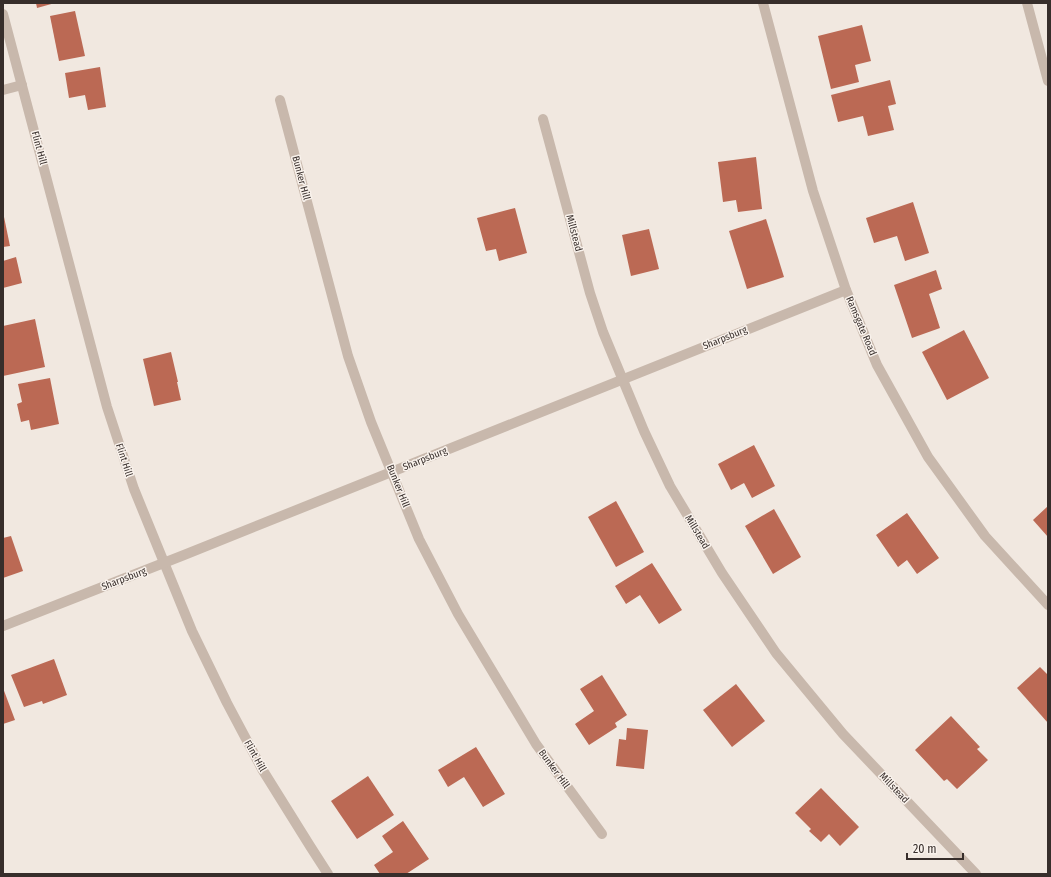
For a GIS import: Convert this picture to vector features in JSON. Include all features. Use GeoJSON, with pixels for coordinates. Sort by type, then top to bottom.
{"type":"FeatureCollection","features":[{"type":"Feature","properties":{"kind":"street","name":"Ramsgate Road"},"geometry":{"type":"LineString","coordinates":[[763,3],[813,191],[846,290],[877,365],[928,457],[985,536],[1048,605]]}},
{"type":"Feature","properties":{"kind":"street"},"geometry":{"type":"LineString","coordinates":[[1027,3],[1048,81]]}},
{"type":"Feature","properties":{"kind":"street","name":"Flint Hill"},"geometry":{"type":"LineString","coordinates":[[3,14],[107,407],[134,489],[192,631],[231,710],[262,768],[328,874]]}},
{"type":"Feature","properties":{"kind":"street"},"geometry":{"type":"LineString","coordinates":[[3,90],[22,85]]}},
{"type":"Feature","properties":{"kind":"street","name":"Bunker Hill"},"geometry":{"type":"LineString","coordinates":[[280,100],[348,356],[371,422],[419,539],[458,614],[536,744],[602,834]]}},
{"type":"Feature","properties":{"kind":"street","name":"Millstead"},"geometry":{"type":"LineString","coordinates":[[543,119],[590,293],[603,332],[644,431],[670,486],[722,573],[776,653],[843,734],[976,874]]}},
{"type":"Feature","properties":{"kind":"street","name":"Sharpsburg"},"geometry":{"type":"LineString","coordinates":[[3,626],[846,290]]}},
{"type":"Feature","properties":{"kind":"building"},"geometry":{"type":"Polygon","coordinates":[[[36,3],[55,3],[37,8],[36,3]]]}},
{"type":"Feature","properties":{"kind":"building"},"geometry":{"type":"Polygon","coordinates":[[[75,11],[85,56],[59,61],[50,16],[75,11]]]}},
{"type":"Feature","properties":{"kind":"building"},"geometry":{"type":"Polygon","coordinates":[[[862,25],[871,61],[855,65],[859,82],[831,89],[818,36],[862,25]]]}},
{"type":"Feature","properties":{"kind":"building"},"geometry":{"type":"Polygon","coordinates":[[[100,67],[106,107],[88,110],[85,95],[69,98],[65,73],[100,67]]]}},
{"type":"Feature","properties":{"kind":"building"},"geometry":{"type":"Polygon","coordinates":[[[890,80],[896,104],[888,106],[894,130],[868,136],[863,116],[838,122],[831,95],[890,80]]]}},
{"type":"Feature","properties":{"kind":"building"},"geometry":{"type":"Polygon","coordinates":[[[756,157],[762,209],[738,212],[736,200],[723,202],[718,162],[756,157]]]}},
{"type":"Feature","properties":{"kind":"building"},"geometry":{"type":"Polygon","coordinates":[[[913,202],[929,253],[905,261],[897,236],[874,243],[866,218],[913,202]]]}},
{"type":"Feature","properties":{"kind":"building"},"geometry":{"type":"Polygon","coordinates":[[[515,208],[527,253],[499,261],[496,249],[486,251],[477,218],[515,208]]]}},
{"type":"Feature","properties":{"kind":"building"},"geometry":{"type":"Polygon","coordinates":[[[3,212],[10,246],[3,247],[3,212]]]}},
{"type":"Feature","properties":{"kind":"building"},"geometry":{"type":"Polygon","coordinates":[[[766,219],[784,277],[747,289],[729,231],[766,219]]]}},
{"type":"Feature","properties":{"kind":"building"},"geometry":{"type":"Polygon","coordinates":[[[649,229],[659,269],[631,276],[622,235],[649,229]]]}},
{"type":"Feature","properties":{"kind":"building"},"geometry":{"type":"Polygon","coordinates":[[[16,257],[22,283],[3,288],[3,261],[16,257]]]}},
{"type":"Feature","properties":{"kind":"building"},"geometry":{"type":"Polygon","coordinates":[[[936,270],[942,289],[929,294],[940,328],[912,338],[894,285],[936,270]]]}},
{"type":"Feature","properties":{"kind":"building"},"geometry":{"type":"Polygon","coordinates":[[[35,319],[45,367],[3,376],[3,326],[35,319]]]}},
{"type":"Feature","properties":{"kind":"building"},"geometry":{"type":"Polygon","coordinates":[[[964,330],[989,378],[947,400],[922,352],[964,330]]]}},
{"type":"Feature","properties":{"kind":"building"},"geometry":{"type":"Polygon","coordinates":[[[171,352],[181,400],[154,406],[143,359],[171,352]]]}},
{"type":"Feature","properties":{"kind":"building"},"geometry":{"type":"Polygon","coordinates":[[[50,378],[59,424],[31,430],[29,420],[21,422],[17,404],[22,402],[18,384],[50,378]]]}},
{"type":"Feature","properties":{"kind":"building"},"geometry":{"type":"Polygon","coordinates":[[[754,445],[775,486],[752,498],[744,483],[731,490],[718,464],[754,445]]]}},
{"type":"Feature","properties":{"kind":"building"},"geometry":{"type":"Polygon","coordinates":[[[616,501],[644,552],[616,567],[588,517],[616,501]]]}},
{"type":"Feature","properties":{"kind":"building"},"geometry":{"type":"Polygon","coordinates":[[[1048,506],[1048,537],[1033,520],[1048,506]]]}},
{"type":"Feature","properties":{"kind":"building"},"geometry":{"type":"Polygon","coordinates":[[[774,509],[801,557],[773,574],[745,526],[774,509]]]}},
{"type":"Feature","properties":{"kind":"building"},"geometry":{"type":"Polygon","coordinates":[[[907,513],[939,558],[917,574],[907,560],[898,567],[876,535],[907,513]]]}},
{"type":"Feature","properties":{"kind":"building"},"geometry":{"type":"Polygon","coordinates":[[[11,536],[23,571],[3,578],[3,538],[11,536]]]}},
{"type":"Feature","properties":{"kind":"building"},"geometry":{"type":"Polygon","coordinates":[[[652,563],[682,610],[659,624],[640,595],[626,604],[615,586],[652,563]]]}},
{"type":"Feature","properties":{"kind":"building"},"geometry":{"type":"Polygon","coordinates":[[[54,659],[67,695],[43,704],[42,701],[24,707],[11,675],[54,659]]]}},
{"type":"Feature","properties":{"kind":"building"},"geometry":{"type":"Polygon","coordinates":[[[1040,667],[1048,675],[1048,723],[1017,688],[1040,667]]]}},
{"type":"Feature","properties":{"kind":"building"},"geometry":{"type":"Polygon","coordinates":[[[602,675],[627,715],[615,723],[617,727],[589,745],[575,724],[594,711],[580,689],[602,675]]]}},
{"type":"Feature","properties":{"kind":"building"},"geometry":{"type":"Polygon","coordinates":[[[736,684],[765,721],[732,747],[703,710],[736,684]]]}},
{"type":"Feature","properties":{"kind":"building"},"geometry":{"type":"Polygon","coordinates":[[[3,688],[15,720],[3,724],[3,688]]]}},
{"type":"Feature","properties":{"kind":"building"},"geometry":{"type":"Polygon","coordinates":[[[951,716],[980,747],[977,749],[988,760],[957,789],[947,779],[944,781],[915,750],[951,716]]]}},
{"type":"Feature","properties":{"kind":"building"},"geometry":{"type":"Polygon","coordinates":[[[627,728],[648,730],[644,769],[616,766],[619,739],[626,740],[627,728]]]}},
{"type":"Feature","properties":{"kind":"building"},"geometry":{"type":"Polygon","coordinates":[[[476,747],[505,794],[483,807],[464,777],[448,787],[438,770],[476,747]]]}},
{"type":"Feature","properties":{"kind":"building"},"geometry":{"type":"Polygon","coordinates":[[[368,776],[394,815],[357,839],[331,801],[368,776]]]}},
{"type":"Feature","properties":{"kind":"building"},"geometry":{"type":"Polygon","coordinates":[[[821,788],[859,827],[840,846],[829,834],[821,842],[809,831],[811,829],[795,813],[821,788]]]}},
{"type":"Feature","properties":{"kind":"building"},"geometry":{"type":"Polygon","coordinates":[[[403,821],[429,859],[406,874],[380,874],[374,865],[393,852],[382,836],[403,821]]]}}]}
